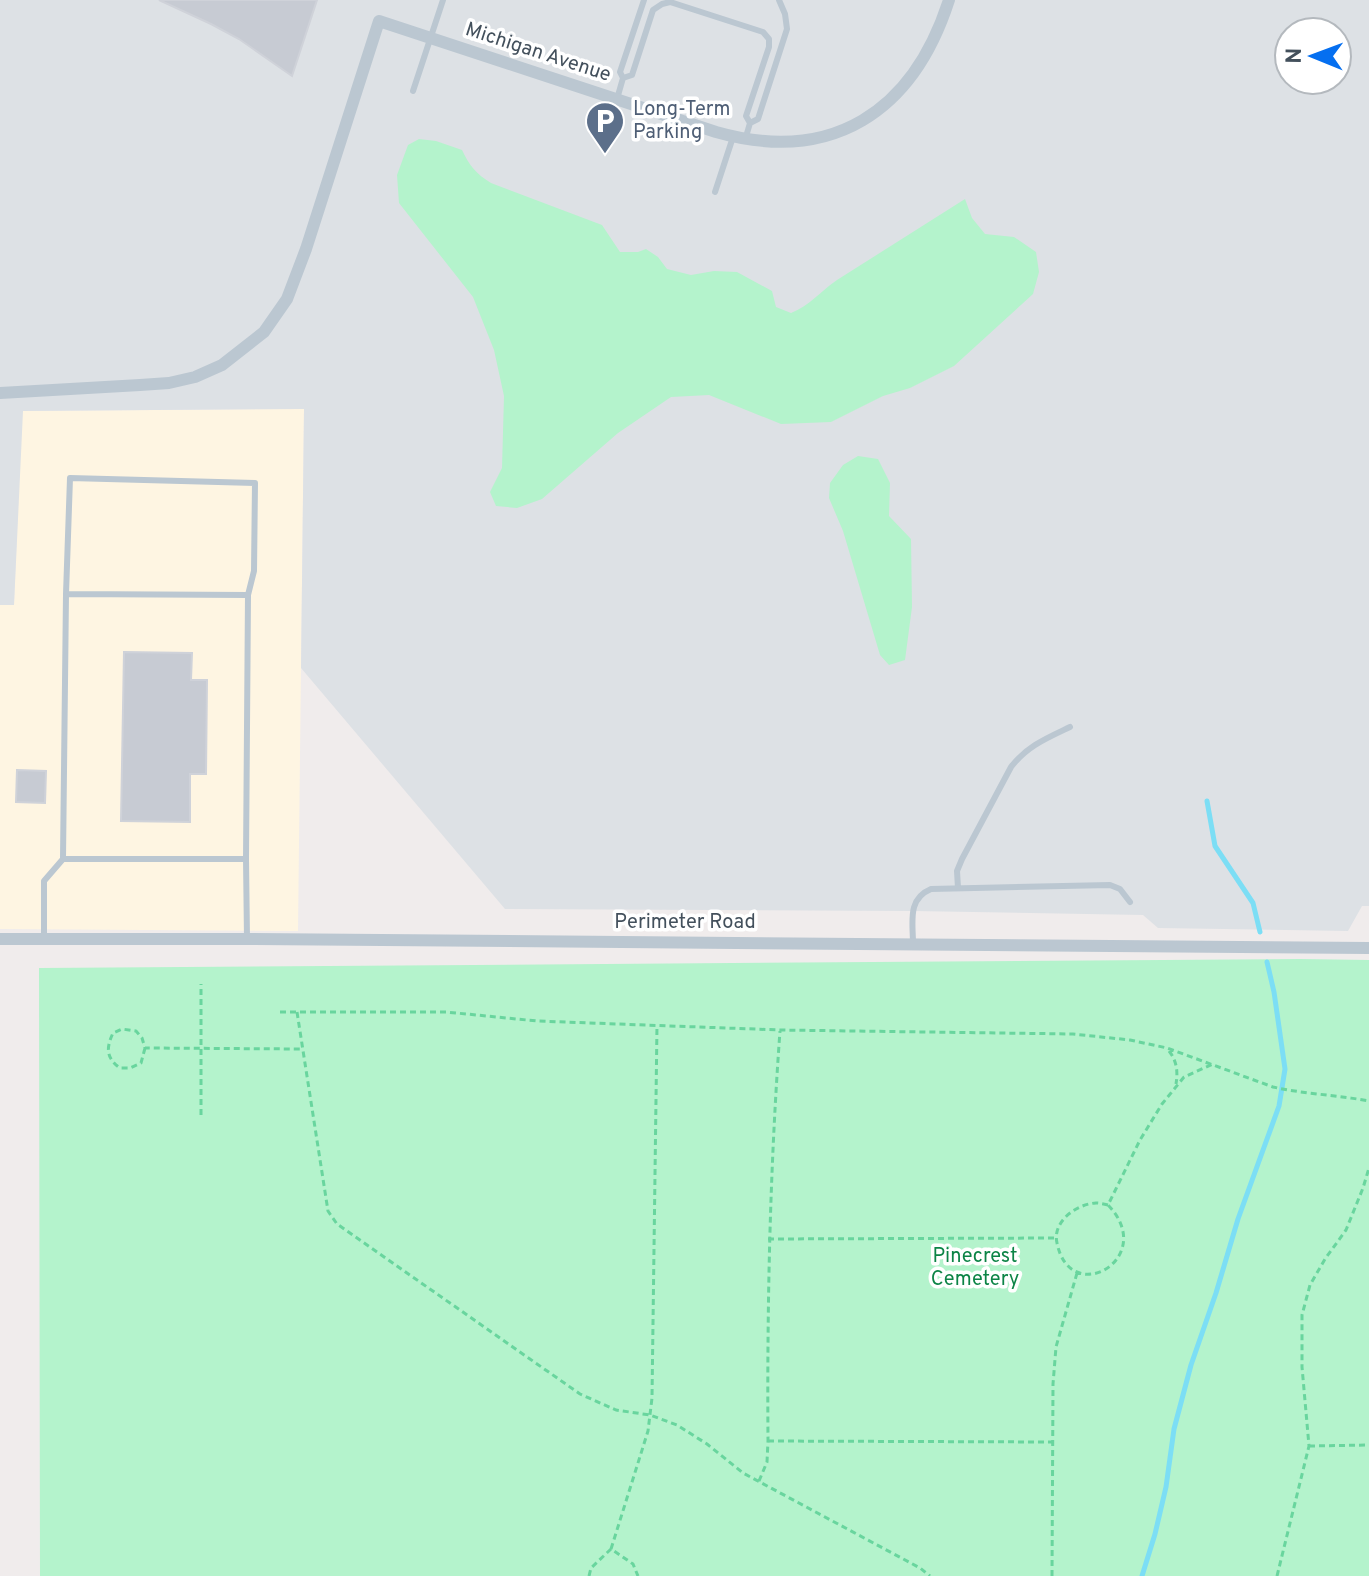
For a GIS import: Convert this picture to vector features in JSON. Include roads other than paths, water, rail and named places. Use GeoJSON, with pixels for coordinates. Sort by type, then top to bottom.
{"type":"FeatureCollection","features":[{"type":"Feature","properties":{"kind":"street","name":"Michigan Avenue"},"geometry":{"type":"LineString","coordinates":[[0,393],[169,383],[195,377],[222,365],[264,332],[287,299],[306,249],[379,21],[739,138],[780,143],[812,139],[849,127],[886,104],[917,71],[949,0]]}},
{"type":"Feature","properties":{"kind":"street","name":"Perimeter Road"},"geometry":{"type":"LineString","coordinates":[[0,939],[1369,948]]}},
{"type":"Feature","properties":{"kind":"lane"},"geometry":{"type":"LineString","coordinates":[[413,91],[443,0]]}},
{"type":"Feature","properties":{"kind":"lane"},"geometry":{"type":"LineString","coordinates":[[616,100],[623,78],[620,72],[644,0]]}},
{"type":"Feature","properties":{"kind":"lane"},"geometry":{"type":"LineString","coordinates":[[715,192],[739,138],[750,123],[758,119],[787,29],[779,0]]}},
{"type":"Feature","properties":{"kind":"lane"},"geometry":{"type":"LineString","coordinates":[[623,78],[632,75],[653,10],[662,4],[670,2],[763,32],[769,39],[769,47],[746,116],[750,123]]}},
{"type":"Feature","properties":{"kind":"lane"},"geometry":{"type":"LineString","coordinates":[[44,939],[44,881],[63,859],[70,478],[255,483],[254,571],[248,595],[247,939]]}},
{"type":"Feature","properties":{"kind":"lane"},"geometry":{"type":"LineString","coordinates":[[66,594],[248,595]]}},
{"type":"Feature","properties":{"kind":"lane"},"geometry":{"type":"LineString","coordinates":[[958,888],[957,871],[962,859],[1011,767],[1039,741],[1070,727]]}},
{"type":"Feature","properties":{"kind":"lane"},"geometry":{"type":"LineString","coordinates":[[63,859],[246,859]]}},
{"type":"Feature","properties":{"kind":"lane"},"geometry":{"type":"LineString","coordinates":[[913,944],[915,901],[921,893],[931,889],[1110,885],[1120,889],[1130,902]]}},
{"type":"Feature","properties":{"kind":"waterway"},"geometry":{"type":"LineString","coordinates":[[1207,801],[1215,846],[1253,903],[1260,932]]}},
{"type":"Feature","properties":{"kind":"waterway"},"geometry":{"type":"LineString","coordinates":[[1142,1576],[1166,1487],[1174,1429],[1191,1365],[1238,1219],[1279,1106],[1285,1069],[1267,962]]}},
{"type":"Feature","properties":{"kind":"place","name":"Long-Term Parking"},"geometry":{"type":"Point","coordinates":[605,155]}},
{"type":"Feature","properties":{"kind":"park label","name":"Pinecrest Cemetery"},"geometry":{"type":"Point","coordinates":[975,1268]}}]}
